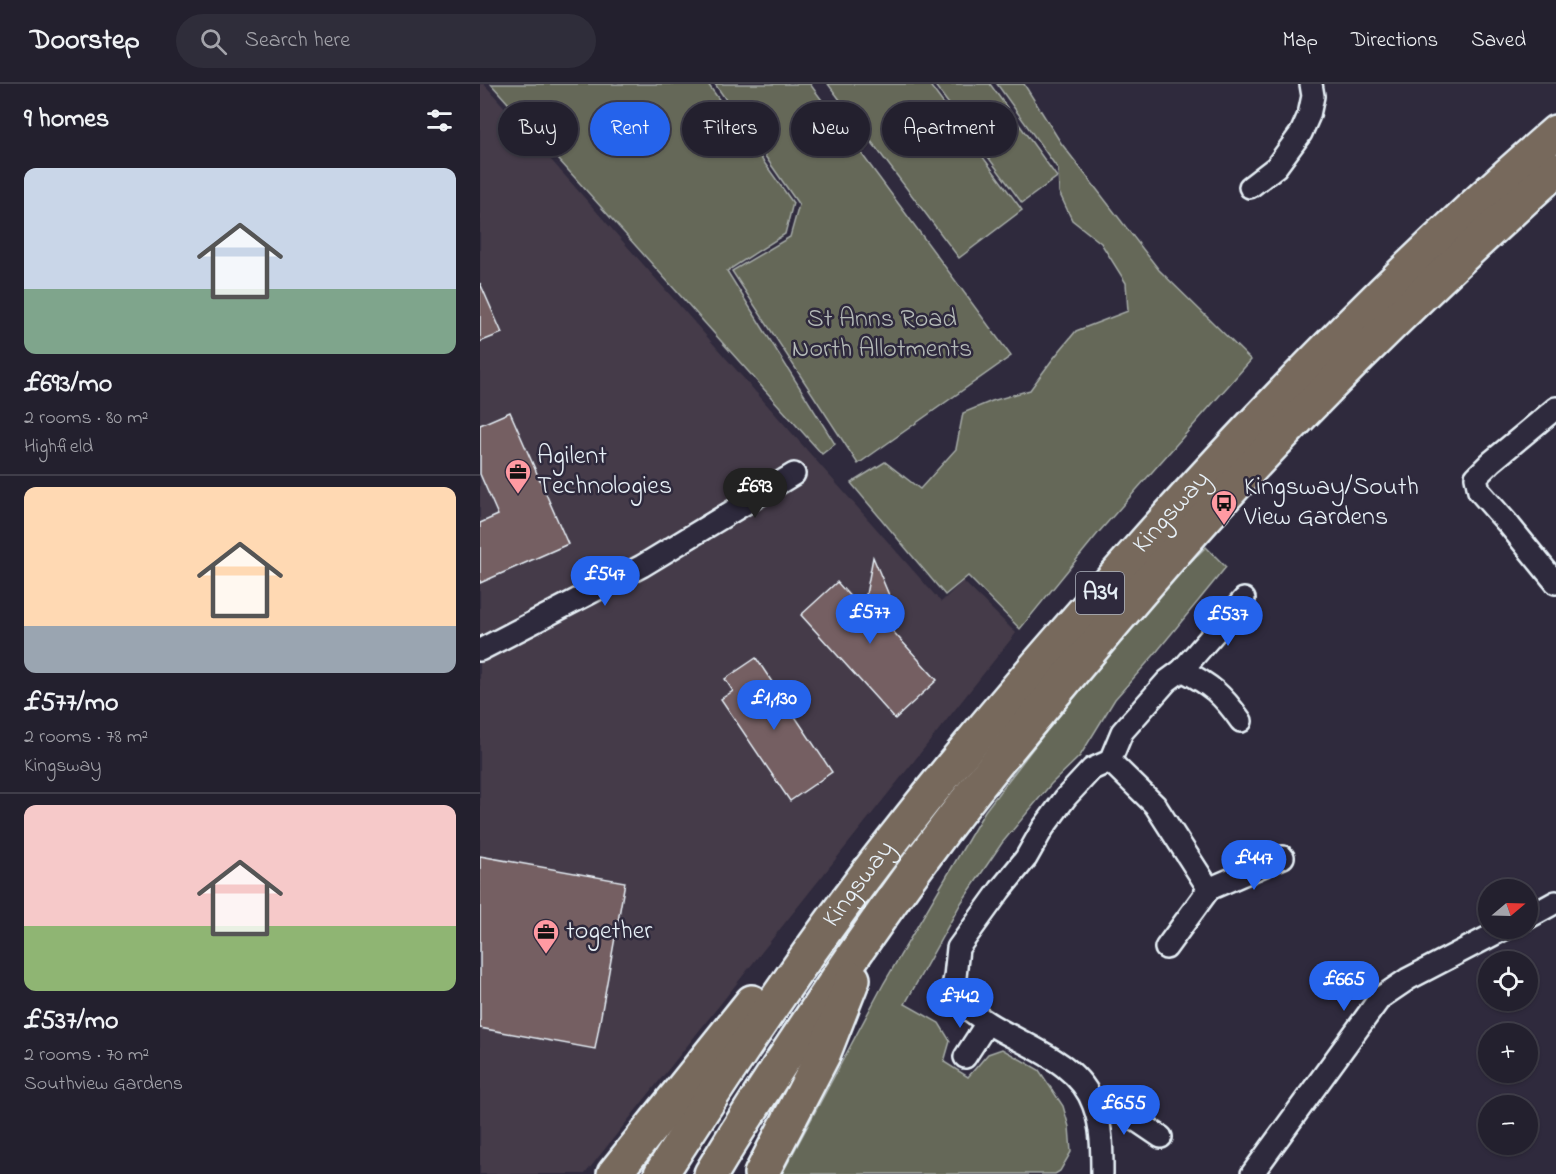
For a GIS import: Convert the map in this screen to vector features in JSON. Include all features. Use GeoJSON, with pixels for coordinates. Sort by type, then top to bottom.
{"type":"FeatureCollection","features":[{"type":"Feature","properties":{"kind":"highway","name":"Kingsway"},"geometry":{"type":"LineString","coordinates":[[661,1174],[757,1029],[848,901],[904,824],[981,729],[1206,474],[1373,301],[1556,132]]}},
{"type":"Feature","properties":{"kind":"highway","name":"Kingsway"},"geometry":{"type":"LineString","coordinates":[[711,1174],[786,1055],[873,926],[1005,752],[1124,610],[1223,497],[1307,408],[1473,245],[1556,170]]}},
{"type":"Feature","properties":{"kind":"highway"},"geometry":{"type":"LineString","coordinates":[[614,1174],[748,1006],[801,946],[848,901]]}},
{"type":"Feature","properties":{"kind":"highway"},"geometry":{"type":"LineString","coordinates":[[761,1174],[824,1055],[873,926]]}},
{"type":"Feature","properties":{"kind":"street"},"geometry":{"type":"LineString","coordinates":[[1250,187],[1276,167],[1301,134],[1309,115],[1313,96],[1311,84]]}},
{"type":"Feature","properties":{"kind":"street"},"geometry":{"type":"LineString","coordinates":[[1556,408],[1476,477],[1479,491],[1556,583]]}},
{"type":"Feature","properties":{"kind":"street"},"geometry":{"type":"LineString","coordinates":[[480,650],[642,566],[788,477]]}},
{"type":"Feature","properties":{"kind":"street"},"geometry":{"type":"LineString","coordinates":[[1102,1174],[1100,1127],[1088,1092],[1078,1079],[1060,1064],[987,1023],[951,996],[958,948],[1026,858],[1043,828],[1066,797],[1092,769],[1110,761],[1122,732],[1167,681],[1182,670],[1244,599]]}},
{"type":"Feature","properties":{"kind":"street"},"geometry":{"type":"LineString","coordinates":[[1182,670],[1206,683],[1226,701],[1241,721]]}},
{"type":"Feature","properties":{"kind":"street"},"geometry":{"type":"LineString","coordinates":[[1110,761],[1155,805],[1209,889]]}},
{"type":"Feature","properties":{"kind":"street"},"geometry":{"type":"LineString","coordinates":[[1166,948],[1209,889],[1283,857]]}},
{"type":"Feature","properties":{"kind":"street"},"geometry":{"type":"LineString","coordinates":[[1538,912],[1556,902]]}},
{"type":"Feature","properties":{"kind":"street"},"geometry":{"type":"LineString","coordinates":[[1252,1174],[1380,998],[1408,979],[1485,939]]}},
{"type":"Feature","properties":{"kind":"street"},"geometry":{"type":"LineString","coordinates":[[965,1057],[987,1023]]}},
{"type":"Feature","properties":{"kind":"street"},"geometry":{"type":"LineString","coordinates":[[1094,1104],[1107,1104],[1118,1108],[1161,1137]]}},
{"type":"Feature","properties":{"kind":"shaded area"},"geometry":{"type":"Polygon","coordinates":[[[480,84],[484,84],[500,102],[498,102],[498,156],[548,156],[941,602],[963,581],[1016,633],[585,1174],[480,1174],[480,84]]]}},
{"type":"Feature","properties":{"kind":"green space"},"geometry":{"type":"Polygon","coordinates":[[[491,84],[708,84],[721,102],[682,102],[682,156],[759,156],[793,203],[785,234],[727,271],[835,444],[822,454],[555,156],[578,156],[578,102],[507,102],[491,84]]]}},
{"type":"Feature","properties":{"kind":"green space","name":"St Anns Road North Allotments"},"geometry":{"type":"Polygon","coordinates":[[[715,84],[810,84],[823,102],[791,102],[791,156],[863,156],[1011,356],[858,464],[732,271],[790,237],[799,205],[765,156],[779,156],[779,102],[727,102],[715,84]]]}},
{"type":"Feature","properties":{"kind":"green space","name":"St Anns Road North Allotments"},"geometry":{"type":"Polygon","coordinates":[[[828,84],[929,84],[942,102],[882,102],[882,156],[870,140],[870,102],[842,102],[828,84]]]}},
{"type":"Feature","properties":{"kind":"green space"},"geometry":{"type":"Polygon","coordinates":[[[934,84],[990,84],[1003,102],[947,102],[934,84]]]}},
{"type":"Feature","properties":{"kind":"green space"},"geometry":{"type":"Polygon","coordinates":[[[997,84],[1024,84],[1061,143],[1159,270],[1251,360],[1099,532],[1020,629],[968,576],[945,595],[851,483],[885,462],[920,489],[956,449],[963,413],[992,401],[1030,390],[1076,331],[1128,311],[1126,283],[1101,243],[1072,220],[1059,192],[1058,169],[1017,112],[1017,102],[1010,102],[997,84]]]}},
{"type":"Feature","properties":{"kind":"green space"},"geometry":{"type":"Polygon","coordinates":[[[1017,121],[1057,177],[1022,203],[987,156],[1017,156],[1017,121]]]}},
{"type":"Feature","properties":{"kind":"green space","name":"St Anns Road North Allotments"},"geometry":{"type":"Polygon","coordinates":[[[882,156],[982,156],[1022,210],[959,258],[882,156]]]}},
{"type":"Feature","properties":{"kind":"green space"},"geometry":{"type":"Polygon","coordinates":[[[1206,547],[1226,567],[1115,699],[1080,756],[1051,784],[1002,843],[961,903],[905,1004],[939,1023],[950,1041],[944,1062],[968,1077],[988,1054],[1002,1049],[1039,1070],[1063,1106],[1069,1127],[1071,1152],[1060,1171],[1055,1174],[782,1174],[884,983],[985,811],[1145,606],[1206,547]]]}},
{"type":"Feature","properties":{"kind":"building"},"geometry":{"type":"Polygon","coordinates":[[[480,283],[502,333],[480,342],[480,283]]]}},
{"type":"Feature","properties":{"kind":"building","name":"Agilent Technologies"},"geometry":{"type":"Polygon","coordinates":[[[510,412],[568,544],[480,583],[480,523],[498,515],[480,474],[480,425],[510,412]]]}},
{"type":"Feature","properties":{"kind":"building"},"geometry":{"type":"Polygon","coordinates":[[[873,557],[891,600],[869,605],[937,680],[895,719],[801,615],[837,582],[863,611],[873,557]]]}},
{"type":"Feature","properties":{"kind":"building"},"geometry":{"type":"Polygon","coordinates":[[[756,658],[832,772],[790,801],[721,699],[733,691],[725,679],[756,658]]]}},
{"type":"Feature","properties":{"kind":"building","name":"together"},"geometry":{"type":"Polygon","coordinates":[[[480,856],[625,882],[595,1049],[480,1028],[480,856]]]}},
{"type":"Feature","properties":{"kind":"place","name":"Agilent Technologies"},"geometry":{"type":"Point","coordinates":[518,495]}},
{"type":"Feature","properties":{"kind":"place","name":"Kingsway/South View Gardens"},"geometry":{"type":"Point","coordinates":[1224,526]}},
{"type":"Feature","properties":{"kind":"place","name":"together"},"geometry":{"type":"Point","coordinates":[546,955]}}]}
